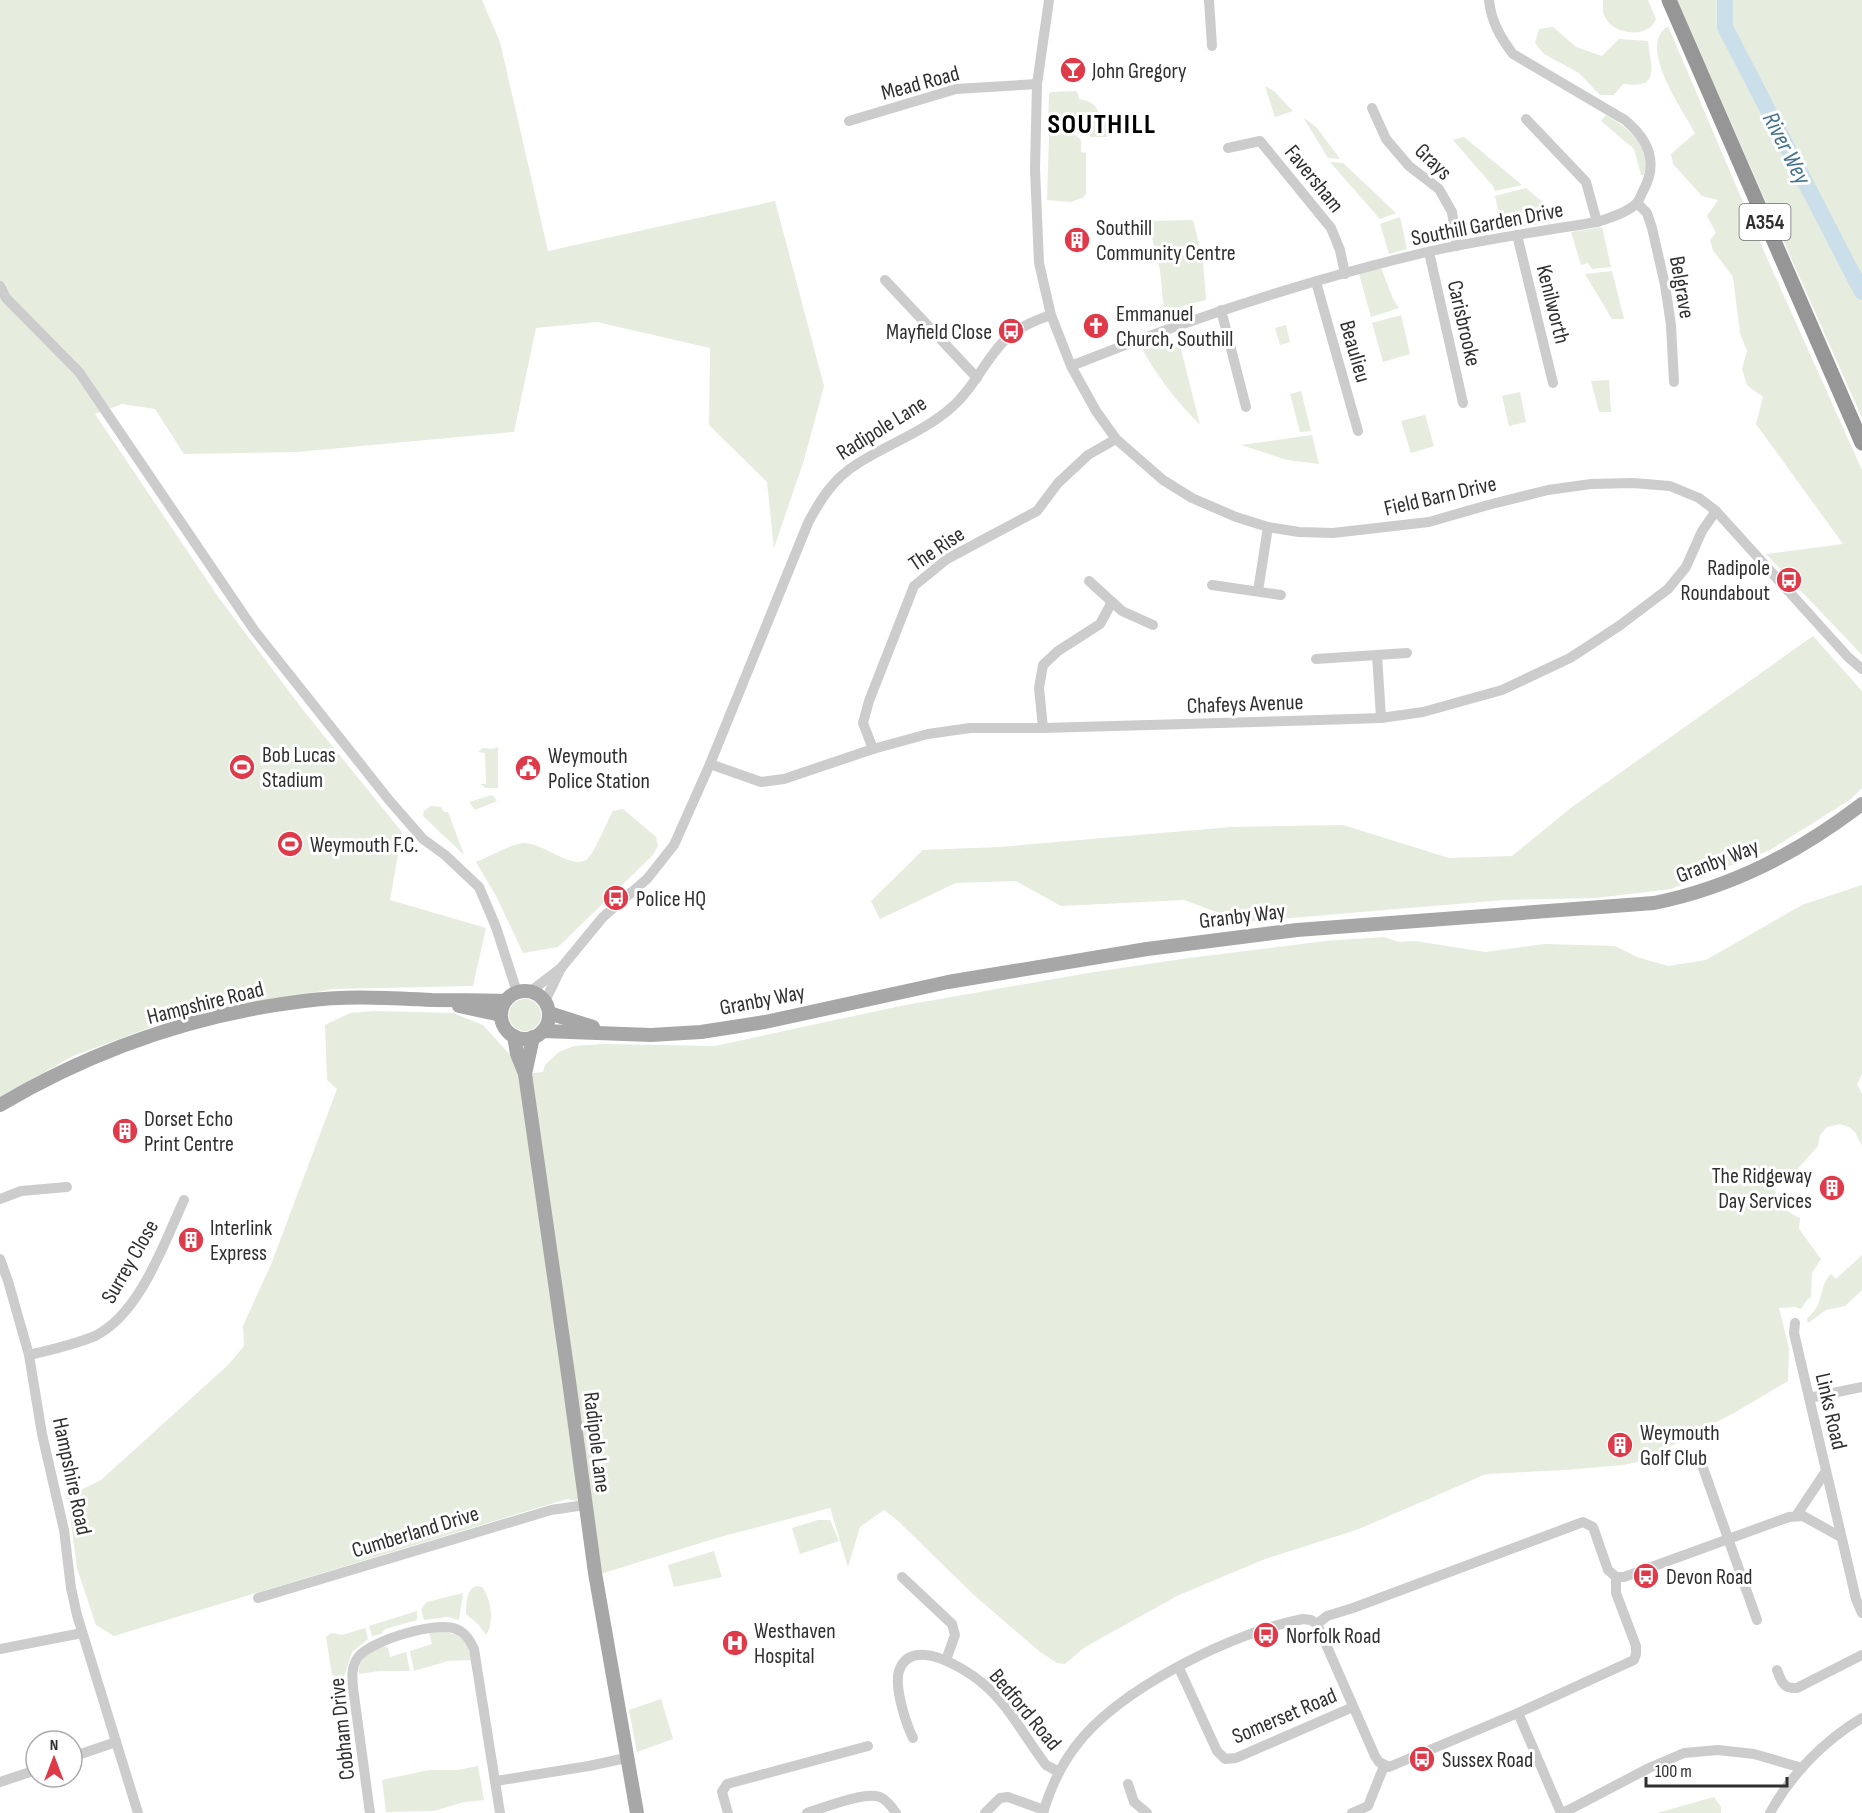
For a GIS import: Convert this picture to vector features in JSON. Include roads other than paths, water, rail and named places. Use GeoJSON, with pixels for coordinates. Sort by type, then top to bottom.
{"type":"FeatureCollection","features":[{"type":"Feature","properties":{"kind":"highway","name":"A354"},"geometry":{"type":"LineString","coordinates":[[1669,0],[1862,443]]}},
{"type":"Feature","properties":{"kind":"main road","name":"Granby Way"},"geometry":{"type":"LineString","coordinates":[[538,1034],[609,1032],[651,1035],[701,1032],[765,1022],[948,982],[1147,949],[1297,930],[1654,903],[1690,896],[1765,866],[1808,842],[1862,804]]}},
{"type":"Feature","properties":{"kind":"main road"},"geometry":{"type":"LineString","coordinates":[[434,1000],[505,1001],[524,992],[539,996],[547,1007],[547,1024],[538,1034],[524,1039],[514,1036],[504,1026],[501,1015],[505,1001]]}},
{"type":"Feature","properties":{"kind":"main road","name":"Hampshire Road"},"geometry":{"type":"LineString","coordinates":[[0,1105],[68,1068],[135,1042],[212,1018],[305,1001],[387,997],[434,1000]]}},
{"type":"Feature","properties":{"kind":"main road"},"geometry":{"type":"LineString","coordinates":[[434,1000],[501,1015]]}},
{"type":"Feature","properties":{"kind":"main road","name":"Granby Way"},"geometry":{"type":"LineString","coordinates":[[547,1007],[609,1032]]}},
{"type":"Feature","properties":{"kind":"main road","name":"Radipole Lane"},"geometry":{"type":"LineString","coordinates":[[525,1074],[538,1034]]}},
{"type":"Feature","properties":{"kind":"main road","name":"Radipole Lane"},"geometry":{"type":"LineString","coordinates":[[514,1036],[517,1054],[525,1074],[585,1505],[637,1813]]}},
{"type":"Feature","properties":{"kind":"street"},"geometry":{"type":"LineString","coordinates":[[1049,0],[1037,84],[1035,169],[1039,263],[1051,315]]}},
{"type":"Feature","properties":{"kind":"street"},"geometry":{"type":"LineString","coordinates":[[1209,0],[1212,46]]}},
{"type":"Feature","properties":{"kind":"street"},"geometry":{"type":"LineString","coordinates":[[1489,0],[1490,14],[1500,38],[1513,54],[1625,120],[1637,131],[1647,145],[1651,161],[1650,175],[1636,203]]}},
{"type":"Feature","properties":{"kind":"street","name":"Mead Road"},"geometry":{"type":"LineString","coordinates":[[849,121],[956,89],[1037,84]]}},
{"type":"Feature","properties":{"kind":"street","name":"Grays"},"geometry":{"type":"LineString","coordinates":[[1372,108],[1386,139],[1409,166],[1439,189],[1452,212],[1456,246]]}},
{"type":"Feature","properties":{"kind":"street"},"geometry":{"type":"LineString","coordinates":[[1526,119],[1586,183],[1597,222]]}},
{"type":"Feature","properties":{"kind":"street","name":"Faversham"},"geometry":{"type":"LineString","coordinates":[[1228,148],[1260,141],[1331,228],[1340,250],[1345,274]]}},
{"type":"Feature","properties":{"kind":"street","name":"Southill Garden Drive"},"geometry":{"type":"LineString","coordinates":[[1071,366],[1221,310],[1316,282],[1456,246],[1597,222],[1618,215],[1636,203]]}},
{"type":"Feature","properties":{"kind":"street","name":"Belgrave"},"geometry":{"type":"LineString","coordinates":[[1636,203],[1647,213],[1659,260],[1670,322],[1674,382]]}},
{"type":"Feature","properties":{"kind":"street","name":"Kenilworth"},"geometry":{"type":"LineString","coordinates":[[1517,235],[1553,383]]}},
{"type":"Feature","properties":{"kind":"street","name":"Carisbrooke"},"geometry":{"type":"LineString","coordinates":[[1429,252],[1463,403]]}},
{"type":"Feature","properties":{"kind":"street"},"geometry":{"type":"LineString","coordinates":[[885,280],[977,378]]}},
{"type":"Feature","properties":{"kind":"street","name":"Beaulieu"},"geometry":{"type":"LineString","coordinates":[[1316,282],[1358,431]]}},
{"type":"Feature","properties":{"kind":"street"},"geometry":{"type":"LineString","coordinates":[[0,286],[6,298],[79,372],[254,630],[374,781],[423,839],[445,855],[479,887],[524,992]]}},
{"type":"Feature","properties":{"kind":"street"},"geometry":{"type":"LineString","coordinates":[[1221,310],[1246,407]]}},
{"type":"Feature","properties":{"kind":"street","name":"Field Barn Drive"},"geometry":{"type":"LineString","coordinates":[[1051,315],[1071,366],[1096,411],[1116,439],[1163,480],[1192,498],[1236,517],[1268,527],[1299,532],[1333,533],[1379,530],[1429,522],[1548,490],[1591,484],[1633,483],[1670,486],[1699,498],[1716,511],[1848,657],[1862,669]]}},
{"type":"Feature","properties":{"kind":"street","name":"Radipole Lane"},"geometry":{"type":"LineString","coordinates":[[524,992],[561,968],[603,917],[647,879],[674,845],[710,764],[807,524],[819,501],[856,465],[938,418],[954,406],[1004,342],[1028,323],[1051,315]]}},
{"type":"Feature","properties":{"kind":"street","name":"The Rise"},"geometry":{"type":"LineString","coordinates":[[873,749],[863,723],[869,701],[914,586],[947,559],[1037,511],[1058,483],[1088,455],[1116,439]]}},
{"type":"Feature","properties":{"kind":"street","name":"Chafeys Avenue"},"geometry":{"type":"LineString","coordinates":[[710,764],[761,782],[784,779],[873,749],[928,734],[969,728],[1381,718],[1423,712],[1502,690],[1570,658],[1619,626],[1668,589],[1686,567],[1702,531],[1716,511]]}},
{"type":"Feature","properties":{"kind":"street"},"geometry":{"type":"LineString","coordinates":[[1258,591],[1268,527]]}},
{"type":"Feature","properties":{"kind":"street"},"geometry":{"type":"LineString","coordinates":[[1089,581],[1122,611],[1154,625]]}},
{"type":"Feature","properties":{"kind":"street"},"geometry":{"type":"LineString","coordinates":[[1212,585],[1281,595]]}},
{"type":"Feature","properties":{"kind":"street"},"geometry":{"type":"LineString","coordinates":[[1043,728],[1040,688],[1043,665],[1058,651],[1100,624],[1112,602]]}},
{"type":"Feature","properties":{"kind":"street"},"geometry":{"type":"LineString","coordinates":[[1316,659],[1407,652]]}},
{"type":"Feature","properties":{"kind":"street"},"geometry":{"type":"LineString","coordinates":[[1377,655],[1381,718]]}},
{"type":"Feature","properties":{"kind":"street","name":"Radipole Lane"},"geometry":{"type":"LineString","coordinates":[[547,1007],[561,968]]}},
{"type":"Feature","properties":{"kind":"street"},"geometry":{"type":"LineString","coordinates":[[0,1199],[21,1191],[67,1187]]}},
{"type":"Feature","properties":{"kind":"street","name":"Surrey Close"},"geometry":{"type":"LineString","coordinates":[[28,1355],[69,1346],[96,1335],[116,1322],[134,1300],[157,1260],[184,1200]]}},
{"type":"Feature","properties":{"kind":"street","name":"Hampshire Road"},"geometry":{"type":"LineString","coordinates":[[0,1259],[4,1282],[28,1355],[42,1434],[64,1530],[71,1588],[82,1633]]}},
{"type":"Feature","properties":{"kind":"street","name":"Links Road"},"geometry":{"type":"LineString","coordinates":[[1795,1323],[1794,1333],[1841,1537],[1856,1599],[1862,1613]]}},
{"type":"Feature","properties":{"kind":"street"},"geometry":{"type":"LineString","coordinates":[[1809,1398],[1862,1387]]}},
{"type":"Feature","properties":{"kind":"street"},"geometry":{"type":"LineString","coordinates":[[1701,1465],[1757,1620]]}},
{"type":"Feature","properties":{"kind":"street"},"geometry":{"type":"LineString","coordinates":[[1796,1516],[1826,1471]]}},
{"type":"Feature","properties":{"kind":"street","name":"Cumberland Drive"},"geometry":{"type":"LineString","coordinates":[[258,1598],[551,1510],[585,1505]]}},
{"type":"Feature","properties":{"kind":"street"},"geometry":{"type":"LineString","coordinates":[[1317,1624],[1327,1616],[1346,1611],[1583,1522],[1593,1527],[1608,1570],[1616,1577],[1796,1516],[1808,1518],[1841,1537]]}},
{"type":"Feature","properties":{"kind":"street"},"geometry":{"type":"LineString","coordinates":[[902,1577],[952,1624],[955,1635],[946,1660]]}},
{"type":"Feature","properties":{"kind":"street"},"geometry":{"type":"LineString","coordinates":[[985,1813],[1000,1798],[1008,1797],[1043,1812],[1059,1772],[1075,1746],[1096,1724],[1150,1683],[1212,1649],[1272,1626],[1303,1619],[1317,1624],[1375,1756],[1384,1766],[1393,1766],[1518,1713],[1634,1660],[1636,1646],[1616,1593],[1616,1577]]}},
{"type":"Feature","properties":{"kind":"street","name":"Cobham Drive"},"geometry":{"type":"LineString","coordinates":[[370,1813],[354,1698],[352,1673],[354,1664],[369,1648],[436,1626],[458,1629],[468,1636],[474,1650],[500,1813]]}},
{"type":"Feature","properties":{"kind":"street"},"geometry":{"type":"LineString","coordinates":[[0,1649],[82,1633],[138,1813]]}},
{"type":"Feature","properties":{"kind":"street","name":"Bedford Road"},"geometry":{"type":"LineString","coordinates":[[913,1738],[905,1722],[898,1672],[903,1664],[914,1656],[929,1655],[946,1660],[970,1674],[994,1693],[1046,1765],[1059,1772]]}},
{"type":"Feature","properties":{"kind":"street"},"geometry":{"type":"LineString","coordinates":[[1777,1670],[1785,1686],[1797,1688],[1862,1655]]}},
{"type":"Feature","properties":{"kind":"street","name":"Somerset Road"},"geometry":{"type":"LineString","coordinates":[[1179,1668],[1217,1751],[1225,1759],[1236,1758],[1353,1707]]}},
{"type":"Feature","properties":{"kind":"street"},"geometry":{"type":"LineString","coordinates":[[1518,1713],[1562,1813],[1648,1768],[1684,1753],[1718,1750],[1754,1754],[1802,1768]]}},
{"type":"Feature","properties":{"kind":"street"},"geometry":{"type":"LineString","coordinates":[[1770,1813],[1802,1768],[1825,1744],[1862,1718]]}},
{"type":"Feature","properties":{"kind":"street"},"geometry":{"type":"LineString","coordinates":[[84,1753],[116,1742]]}},
{"type":"Feature","properties":{"kind":"street"},"geometry":{"type":"LineString","coordinates":[[728,1813],[722,1792],[727,1784],[868,1746]]}},
{"type":"Feature","properties":{"kind":"street"},"geometry":{"type":"LineString","coordinates":[[496,1781],[626,1758]]}},
{"type":"Feature","properties":{"kind":"street"},"geometry":{"type":"LineString","coordinates":[[1352,1813],[1368,1806],[1384,1766]]}},
{"type":"Feature","properties":{"kind":"street"},"geometry":{"type":"LineString","coordinates":[[0,1782],[24,1774]]}},
{"type":"Feature","properties":{"kind":"street"},"geometry":{"type":"LineString","coordinates":[[1128,1784],[1134,1802],[1147,1813]]}},
{"type":"Feature","properties":{"kind":"street"},"geometry":{"type":"LineString","coordinates":[[807,1813],[867,1796],[880,1797],[888,1802],[896,1813]]}},
{"type":"Feature","properties":{"kind":"waterway","name":"River Wey"},"geometry":{"type":"LineString","coordinates":[[1725,0],[1725,27],[1862,292]]}},
{"type":"Feature","properties":{"kind":"place","name":"John Gregory"},"geometry":{"type":"Point","coordinates":[1073,70]}},
{"type":"Feature","properties":{"kind":"place","name":"Southill Community Centre"},"geometry":{"type":"Point","coordinates":[1077,240]}},
{"type":"Feature","properties":{"kind":"place","name":"Emmanuel Church, Southill"},"geometry":{"type":"Point","coordinates":[1096,326]}},
{"type":"Feature","properties":{"kind":"place","name":"Mayfield Close"},"geometry":{"type":"Point","coordinates":[1011,331]}},
{"type":"Feature","properties":{"kind":"place","name":"Radipole Roundabout"},"geometry":{"type":"Point","coordinates":[1789,580]}},
{"type":"Feature","properties":{"kind":"place","name":"Bob Lucas Stadium"},"geometry":{"type":"Point","coordinates":[242,767]}},
{"type":"Feature","properties":{"kind":"place","name":"Weymouth Police Station"},"geometry":{"type":"Point","coordinates":[528,768]}},
{"type":"Feature","properties":{"kind":"place","name":"Weymouth F.C."},"geometry":{"type":"Point","coordinates":[290,844]}},
{"type":"Feature","properties":{"kind":"place","name":"Police HQ"},"geometry":{"type":"Point","coordinates":[616,898]}},
{"type":"Feature","properties":{"kind":"place","name":"Dorset Echo Print Centre"},"geometry":{"type":"Point","coordinates":[125,1131]}},
{"type":"Feature","properties":{"kind":"place","name":"The Ridgeway Day Services"},"geometry":{"type":"Point","coordinates":[1832,1188]}},
{"type":"Feature","properties":{"kind":"place","name":"Interlink Express"},"geometry":{"type":"Point","coordinates":[191,1240]}},
{"type":"Feature","properties":{"kind":"place","name":"Weymouth Golf Club"},"geometry":{"type":"Point","coordinates":[1620,1445]}},
{"type":"Feature","properties":{"kind":"place","name":"Devon Road"},"geometry":{"type":"Point","coordinates":[1646,1576]}},
{"type":"Feature","properties":{"kind":"place","name":"Norfolk Road"},"geometry":{"type":"Point","coordinates":[1266,1635]}},
{"type":"Feature","properties":{"kind":"place","name":"Westhaven Hospital"},"geometry":{"type":"Point","coordinates":[735,1643]}},
{"type":"Feature","properties":{"kind":"place","name":"Sussex Road"},"geometry":{"type":"Point","coordinates":[1422,1759]}},
{"type":"Feature","properties":{"kind":"district","name":"SOUTHILL"},"geometry":{"type":"Point","coordinates":[1102,123]}}]}
